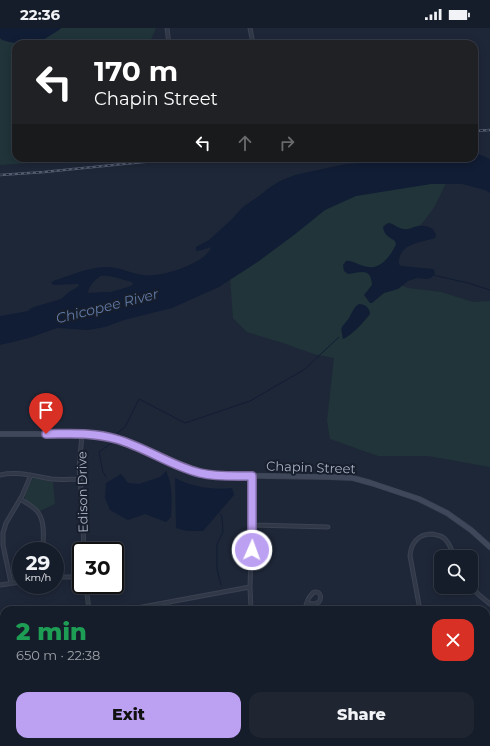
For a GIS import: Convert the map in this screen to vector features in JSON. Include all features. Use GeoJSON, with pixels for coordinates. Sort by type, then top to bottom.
{"type":"FeatureCollection","features":[{"type":"Feature","properties":{"kind":"main road","name":"Chapin Street"},"geometry":{"type":"LineString","coordinates":[[0,434],[82,434],[114,438],[199,473],[224,476],[353,478],[419,499],[447,513],[471,530],[490,547]]}},
{"type":"Feature","properties":{"kind":"street"},"geometry":{"type":"LineString","coordinates":[[166,28],[168,40]]}},
{"type":"Feature","properties":{"kind":"street"},"geometry":{"type":"LineString","coordinates":[[250,28],[253,40]]}},
{"type":"Feature","properties":{"kind":"street","name":"Edison Drive"},"geometry":{"type":"LineString","coordinates":[[82,434],[79,457],[84,542]]}},
{"type":"Feature","properties":{"kind":"street"},"geometry":{"type":"LineString","coordinates":[[0,475],[12,474],[31,475],[55,479],[80,479]]}},
{"type":"Feature","properties":{"kind":"street"},"geometry":{"type":"LineString","coordinates":[[0,585],[11,583],[4,553],[2,540],[3,533],[6,523],[20,499],[31,475]]}},
{"type":"Feature","properties":{"kind":"street"},"geometry":{"type":"LineString","coordinates":[[251,606],[252,476]]}},
{"type":"Feature","properties":{"kind":"street"},"geometry":{"type":"LineString","coordinates":[[20,499],[35,509],[40,516],[43,526],[44,542]]}},
{"type":"Feature","properties":{"kind":"street"},"geometry":{"type":"LineString","coordinates":[[252,525],[328,527]]}},
{"type":"Feature","properties":{"kind":"street"},"geometry":{"type":"LineString","coordinates":[[419,606],[410,556],[410,551],[414,542],[422,535],[431,534],[443,537],[451,550]]}},
{"type":"Feature","properties":{"kind":"street"},"geometry":{"type":"LineString","coordinates":[[150,606],[250,587]]}},
{"type":"Feature","properties":{"kind":"street"},"geometry":{"type":"LineString","coordinates":[[314,592],[319,592],[321,595],[321,600],[319,602],[307,604],[310,596],[314,592]]}},
{"type":"Feature","properties":{"kind":"street"},"geometry":{"type":"LineString","coordinates":[[87,594],[89,606]]}},
{"type":"Feature","properties":{"kind":"street"},"geometry":{"type":"LineString","coordinates":[[478,594],[490,604]]}},
{"type":"Feature","properties":{"kind":"green space"},"geometry":{"type":"Polygon","coordinates":[[[61,28],[156,28],[151,40],[43,40],[61,28]]]}},
{"type":"Feature","properties":{"kind":"green space"},"geometry":{"type":"Polygon","coordinates":[[[0,38],[12,42],[12,162],[44,162],[0,165],[0,38]]]}},
{"type":"Feature","properties":{"kind":"green space"},"geometry":{"type":"Polygon","coordinates":[[[447,181],[435,206],[424,221],[400,247],[390,281],[408,288],[441,292],[473,302],[490,301],[490,467],[428,456],[378,456],[330,439],[327,421],[334,358],[314,354],[247,332],[233,318],[230,277],[340,197],[447,181]]]}},
{"type":"Feature","properties":{"kind":"green space"},"geometry":{"type":"Polygon","coordinates":[[[33,478],[53,482],[55,504],[40,511],[25,500],[25,495],[33,478]]]}},
{"type":"Feature","properties":{"kind":"water"},"geometry":{"type":"Polygon","coordinates":[[[0,28],[61,28],[43,40],[12,40],[12,42],[2,40],[0,38],[0,28]]]}},
{"type":"Feature","properties":{"kind":"water","name":"Chicopee River"},"geometry":{"type":"Polygon","coordinates":[[[478,154],[490,159],[490,193],[485,190],[462,184],[431,184],[356,196],[325,210],[259,261],[219,287],[172,308],[124,320],[105,327],[88,330],[57,328],[29,338],[0,345],[0,316],[28,311],[34,307],[61,299],[79,286],[78,284],[54,285],[51,283],[53,281],[84,271],[104,267],[150,275],[170,272],[192,264],[201,259],[211,247],[196,251],[196,247],[209,240],[243,207],[269,188],[280,181],[295,175],[346,164],[375,162],[478,162],[478,154]],[[99,277],[89,288],[88,293],[111,292],[133,284],[132,282],[113,277],[99,277]]]}},
{"type":"Feature","properties":{"kind":"water"},"geometry":{"type":"Polygon","coordinates":[[[389,223],[405,229],[421,226],[433,229],[436,235],[435,238],[411,245],[406,248],[402,252],[399,264],[401,266],[433,269],[435,274],[431,278],[417,278],[408,281],[398,289],[384,293],[370,303],[364,295],[372,285],[369,275],[364,272],[348,274],[344,271],[343,265],[346,261],[349,261],[372,267],[378,266],[385,261],[393,251],[396,244],[395,241],[384,232],[383,227],[389,223]]]}},
{"type":"Feature","properties":{"kind":"water"},"geometry":{"type":"Polygon","coordinates":[[[359,304],[367,307],[370,314],[353,332],[343,339],[342,327],[353,310],[359,304]]]}},
{"type":"Feature","properties":{"kind":"water"},"geometry":{"type":"Polygon","coordinates":[[[166,471],[170,482],[172,500],[171,517],[166,522],[145,514],[128,520],[110,510],[105,498],[106,483],[121,474],[128,483],[139,484],[160,477],[166,471]]]}},
{"type":"Feature","properties":{"kind":"water"},"geometry":{"type":"Polygon","coordinates":[[[175,478],[188,484],[203,487],[217,489],[232,488],[234,495],[203,531],[187,531],[176,528],[175,478]]]}},
{"type":"Feature","properties":{"kind":"waterway"},"geometry":{"type":"LineString","coordinates":[[433,275],[490,290]]}},
{"type":"Feature","properties":{"kind":"waterway"},"geometry":{"type":"LineString","coordinates":[[114,437],[125,427],[139,399],[185,423],[250,401],[305,369],[339,337]]}},
{"type":"Feature","properties":{"kind":"waterway"},"geometry":{"type":"LineString","coordinates":[[106,477],[103,472],[99,452],[113,442],[113,440]]}},
{"type":"Feature","properties":{"kind":"waterway"},"geometry":{"type":"LineString","coordinates":[[219,513],[222,516],[223,532],[217,544],[217,569],[221,585]]}},
{"type":"Feature","properties":{"kind":"railway"},"geometry":{"type":"LineString","coordinates":[[478,131],[490,130]]}},
{"type":"Feature","properties":{"kind":"railway"},"geometry":{"type":"LineString","coordinates":[[0,175],[143,162]]}},
{"type":"Feature","properties":{"kind":"route"},"geometry":{"type":"LineString","coordinates":[[46,434],[82,434],[112,438],[126,442],[179,466],[199,473],[224,476],[252,476],[252,550]]}}]}
